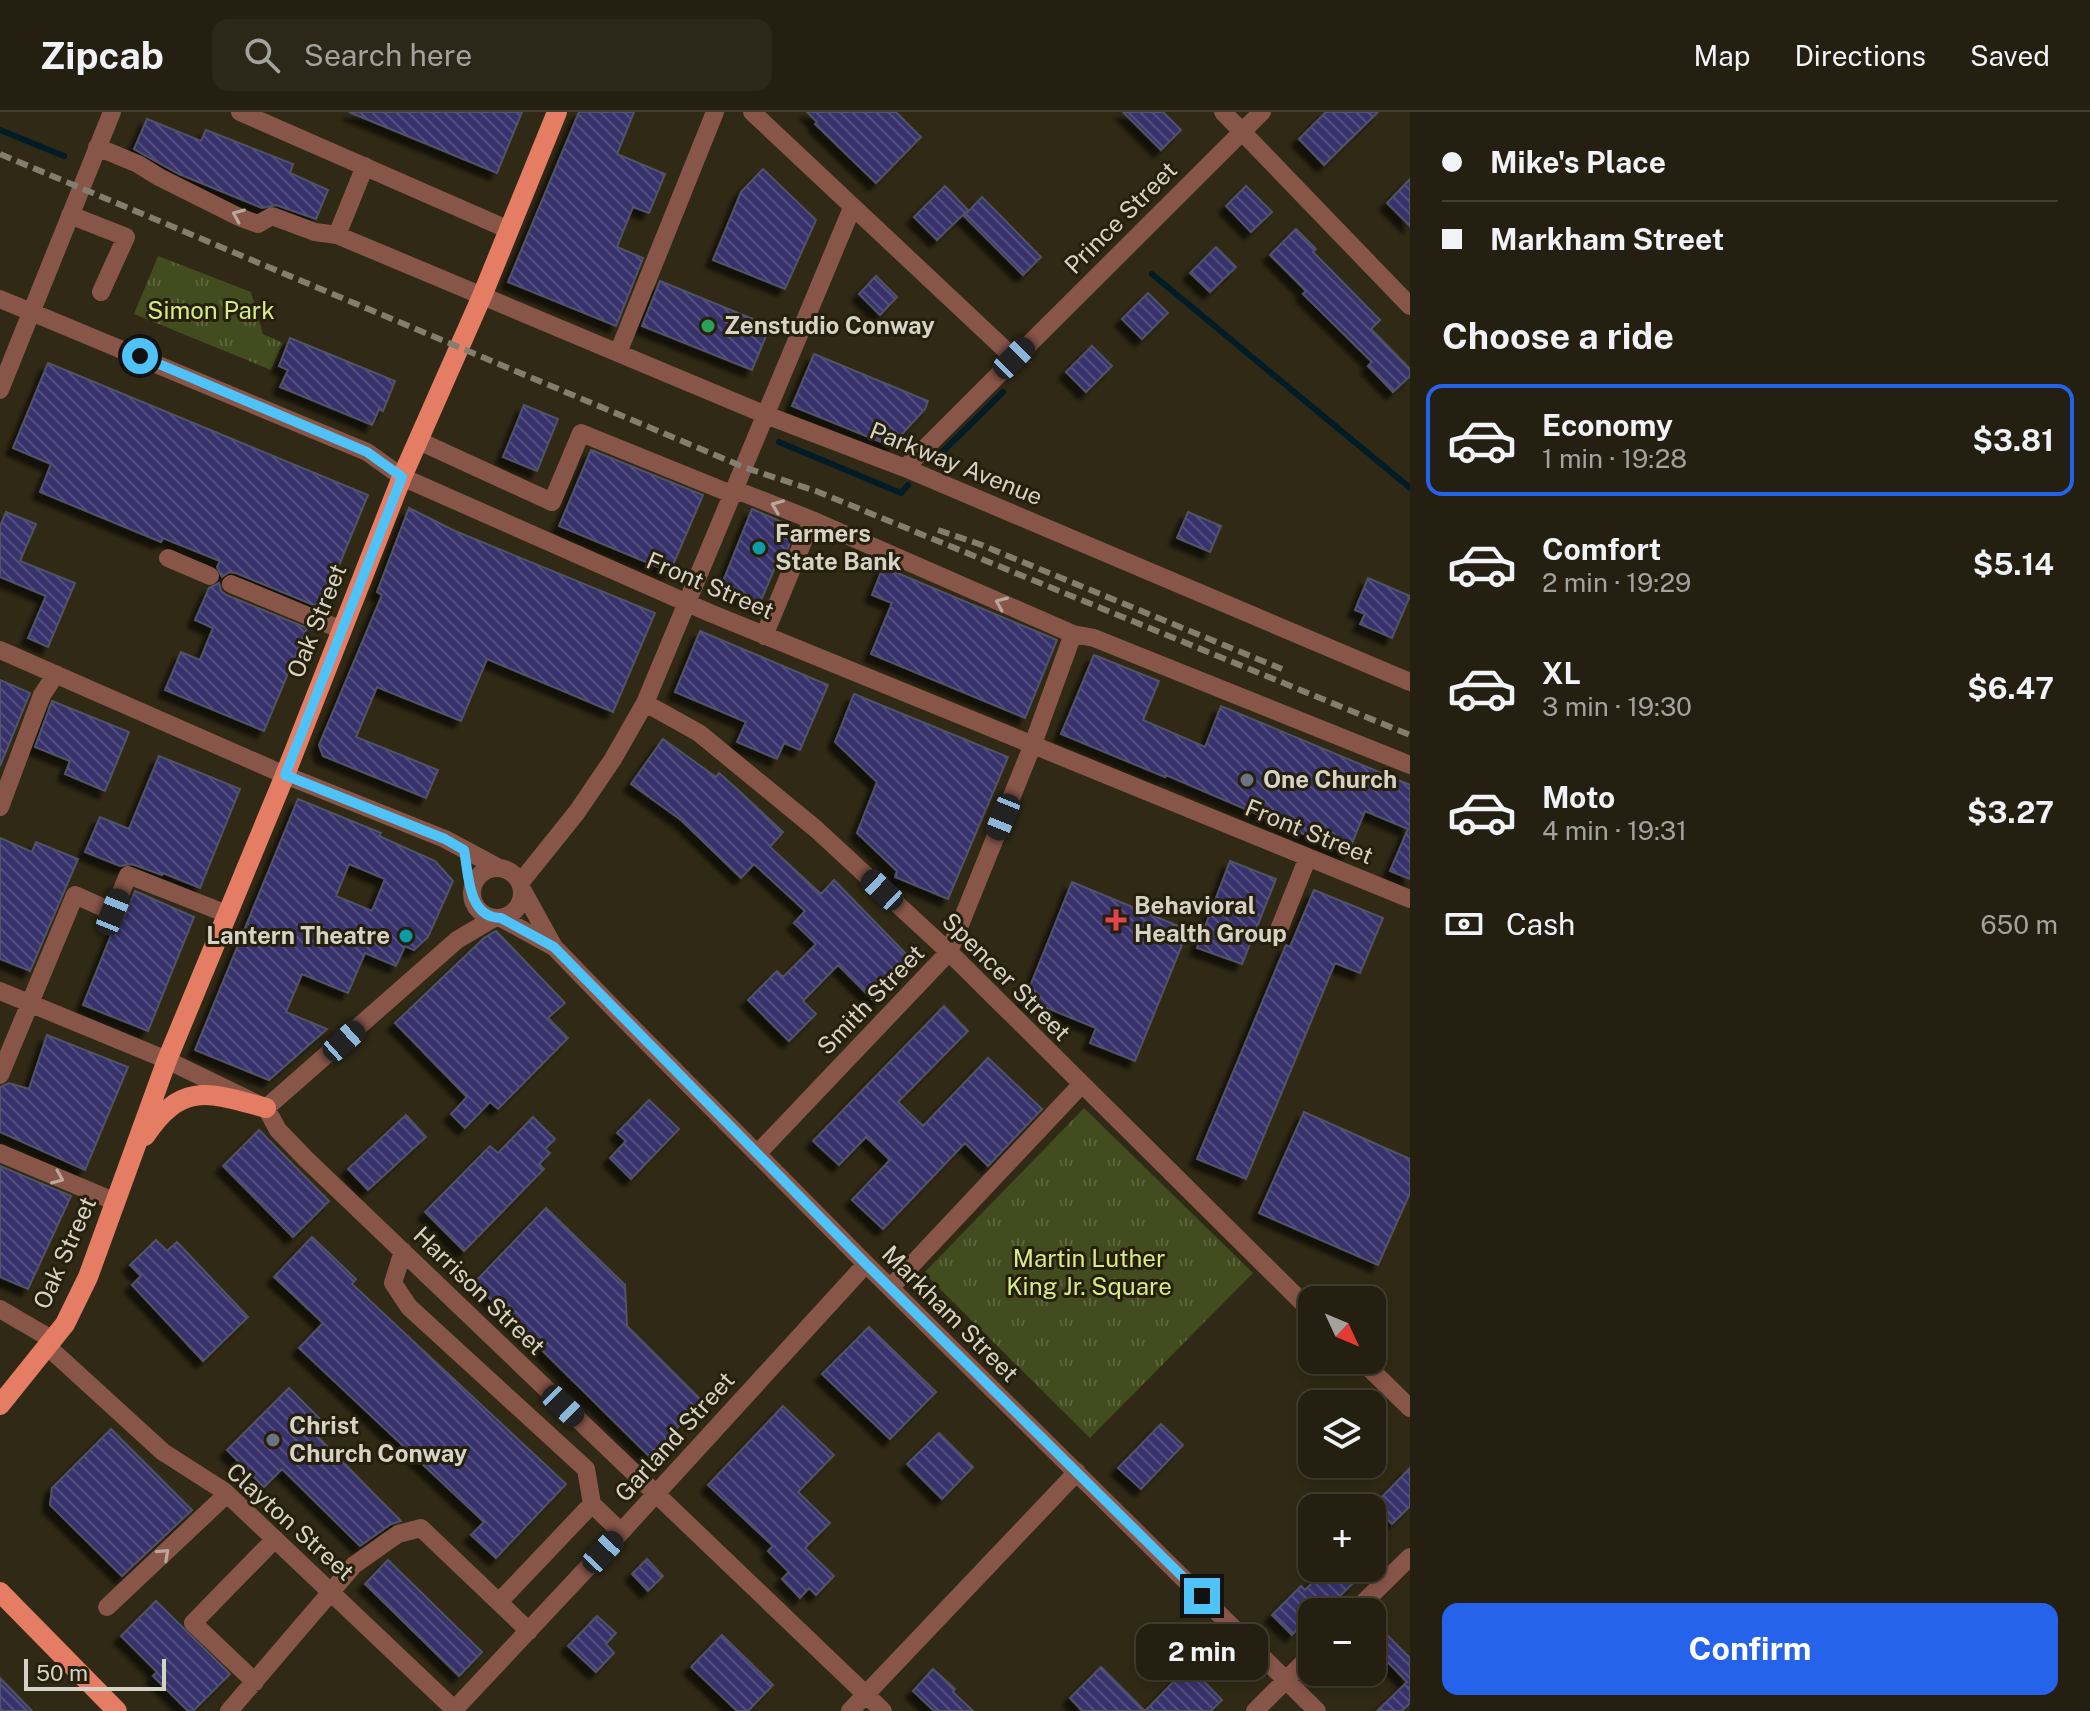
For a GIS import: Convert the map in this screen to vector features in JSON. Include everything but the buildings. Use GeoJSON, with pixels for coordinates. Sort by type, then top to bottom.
{"type":"FeatureCollection","features":[{"type":"Feature","properties":{"kind":"main road","name":"Oak Street"},"geometry":{"type":"LineString","coordinates":[[0,1405],[50,1344],[80,1295],[167,1060],[285,775],[402,477],[482,296],[557,112]]}},
{"type":"Feature","properties":{"kind":"main road","name":"Oak Street"},"geometry":{"type":"LineString","coordinates":[[134,1152],[154,1122],[182,1100],[197,1094],[213,1093],[266,1108]]}},
{"type":"Feature","properties":{"kind":"main road"},"geometry":{"type":"LineString","coordinates":[[0,1592],[117,1711]]}},
{"type":"Feature","properties":{"kind":"street"},"geometry":{"type":"LineString","coordinates":[[0,390],[112,112]]}},
{"type":"Feature","properties":{"kind":"street"},"geometry":{"type":"LineString","coordinates":[[240,112],[507,229]]}},
{"type":"Feature","properties":{"kind":"street"},"geometry":{"type":"LineString","coordinates":[[618,353],[715,112]]}},
{"type":"Feature","properties":{"kind":"street"},"geometry":{"type":"LineString","coordinates":[[752,112],[1014,358]]}},
{"type":"Feature","properties":{"kind":"street"},"geometry":{"type":"LineString","coordinates":[[1223,112],[1410,306]]}},
{"type":"Feature","properties":{"kind":"street","name":"Prince Street"},"geometry":{"type":"LineString","coordinates":[[905,468],[1262,112]]}},
{"type":"Feature","properties":{"kind":"street","name":"Parkway Avenue"},"geometry":{"type":"LineString","coordinates":[[97,147],[138,164],[239,217],[258,224],[272,216],[315,232],[337,235],[766,415],[905,468],[1410,682]]}},
{"type":"Feature","properties":{"kind":"street"},"geometry":{"type":"LineString","coordinates":[[337,235],[365,166]]}},
{"type":"Feature","properties":{"kind":"street"},"geometry":{"type":"LineString","coordinates":[[266,1108],[457,940],[497,918],[509,915],[519,904],[521,886],[598,781],[645,703],[852,208]]}},
{"type":"Feature","properties":{"kind":"street"},"geometry":{"type":"LineString","coordinates":[[70,215],[126,237],[101,292]]}},
{"type":"Feature","properties":{"kind":"street","name":"Front Street"},"geometry":{"type":"LineString","coordinates":[[0,299],[367,452],[402,477],[764,636],[1410,899]]}},
{"type":"Feature","properties":{"kind":"street"},"geometry":{"type":"LineString","coordinates":[[419,441],[552,502],[581,433],[812,520],[1073,634],[1094,638],[1410,765]]}},
{"type":"Feature","properties":{"kind":"street"},"geometry":{"type":"LineString","coordinates":[[764,636],[812,520]]}},
{"type":"Feature","properties":{"kind":"street"},"geometry":{"type":"LineString","coordinates":[[168,558],[210,576]]}},
{"type":"Feature","properties":{"kind":"street"},"geometry":{"type":"LineString","coordinates":[[231,584],[342,630]]}},
{"type":"Feature","properties":{"kind":"street","name":"Smith Street"},"geometry":{"type":"LineString","coordinates":[[757,1154],[949,952],[1033,744],[1073,634]]}},
{"type":"Feature","properties":{"kind":"street"},"geometry":{"type":"LineString","coordinates":[[0,650],[285,775],[445,839],[511,872],[521,886]]}},
{"type":"Feature","properties":{"kind":"street"},"geometry":{"type":"LineString","coordinates":[[0,807],[42,695],[56,674]]}},
{"type":"Feature","properties":{"kind":"street","name":"Spencer Street"},"geometry":{"type":"LineString","coordinates":[[645,703],[699,733],[816,829],[949,952],[1298,1298]]}},
{"type":"Feature","properties":{"kind":"street"},"geometry":{"type":"LineString","coordinates":[[457,940],[479,876],[492,868],[502,868],[547,849]]}},
{"type":"Feature","properties":{"kind":"street"},"geometry":{"type":"LineString","coordinates":[[464,850],[472,894],[480,911],[497,918]]}},
{"type":"Feature","properties":{"kind":"street"},"geometry":{"type":"LineString","coordinates":[[1278,932],[1308,857]]}},
{"type":"Feature","properties":{"kind":"street"},"geometry":{"type":"LineString","coordinates":[[0,1075],[75,895],[113,912],[128,875],[227,914]]}},
{"type":"Feature","properties":{"kind":"street","name":"Markham Street"},"geometry":{"type":"LineString","coordinates":[[521,886],[554,947],[866,1264],[1317,1711]]}},
{"type":"Feature","properties":{"kind":"street","name":"Markham Street"},"geometry":{"type":"LineString","coordinates":[[497,918],[554,947]]}},
{"type":"Feature","properties":{"kind":"street","name":"Harrison Street"},"geometry":{"type":"LineString","coordinates":[[0,991],[167,1060],[266,1108],[278,1130],[306,1159],[883,1711]]}},
{"type":"Feature","properties":{"kind":"street"},"geometry":{"type":"LineString","coordinates":[[890,1288],[1081,1085]]}},
{"type":"Feature","properties":{"kind":"street"},"geometry":{"type":"LineString","coordinates":[[0,1153],[116,1202]]}},
{"type":"Feature","properties":{"kind":"street"},"geometry":{"type":"LineString","coordinates":[[403,1251],[393,1283],[409,1307],[586,1469],[592,1504],[621,1532]]}},
{"type":"Feature","properties":{"kind":"street","name":"Garland Street"},"geometry":{"type":"LineString","coordinates":[[455,1711],[866,1264]]}},
{"type":"Feature","properties":{"kind":"street","name":"Clayton Street"},"geometry":{"type":"LineString","coordinates":[[0,1309],[50,1344],[163,1452],[227,1494],[455,1711]]}},
{"type":"Feature","properties":{"kind":"street"},"geometry":{"type":"LineString","coordinates":[[1375,1374],[1410,1408]]}},
{"type":"Feature","properties":{"kind":"street"},"geometry":{"type":"LineString","coordinates":[[850,1711],[1077,1472]]}},
{"type":"Feature","properties":{"kind":"street"},"geometry":{"type":"LineString","coordinates":[[107,1607],[227,1494]]}},
{"type":"Feature","properties":{"kind":"street"},"geometry":{"type":"LineString","coordinates":[[499,1602],[592,1504]]}},
{"type":"Feature","properties":{"kind":"street"},"geometry":{"type":"LineString","coordinates":[[229,1711],[354,1565],[398,1534],[421,1528],[529,1631]]}},
{"type":"Feature","properties":{"kind":"street"},"geometry":{"type":"LineString","coordinates":[[255,1682],[193,1623],[275,1539]]}},
{"type":"Feature","properties":{"kind":"street"},"geometry":{"type":"LineString","coordinates":[[1368,1598],[1410,1557]]}},
{"type":"Feature","properties":{"kind":"street"},"geometry":{"type":"LineString","coordinates":[[1255,1711],[1298,1667]]}},
{"type":"Feature","properties":{"kind":"green space","name":"Simon Park"},"geometry":{"type":"Polygon","coordinates":[[[158,256],[251,292],[263,334],[283,343],[271,370],[134,314],[158,256]]]}},
{"type":"Feature","properties":{"kind":"green space","name":"Martin Luther King Jr. Square"},"geometry":{"type":"Polygon","coordinates":[[[1084,1108],[1253,1273],[1090,1438],[924,1273],[1084,1108]]]}},
{"type":"Feature","properties":{"kind":"waterway"},"geometry":{"type":"LineString","coordinates":[[0,130],[64,156]]}},
{"type":"Feature","properties":{"kind":"waterway"},"geometry":{"type":"LineString","coordinates":[[1152,274],[1410,488]]}},
{"type":"Feature","properties":{"kind":"waterway"},"geometry":{"type":"LineString","coordinates":[[932,462],[1003,392]]}},
{"type":"Feature","properties":{"kind":"waterway"},"geometry":{"type":"LineString","coordinates":[[779,442],[901,493],[908,485]]}},
{"type":"Feature","properties":{"kind":"railway"},"geometry":{"type":"LineString","coordinates":[[0,154],[746,468],[816,491],[1410,735]]}},
{"type":"Feature","properties":{"kind":"railway"},"geometry":{"type":"LineString","coordinates":[[938,530],[1282,669]]}},
{"type":"Feature","properties":{"kind":"place","name":"Zenstudio Conway"},"geometry":{"type":"Point","coordinates":[708,326]}},
{"type":"Feature","properties":{"kind":"place","name":"Farmers State Bank"},"geometry":{"type":"Point","coordinates":[759,548]}},
{"type":"Feature","properties":{"kind":"place","name":"One Church"},"geometry":{"type":"Point","coordinates":[1247,780]}},
{"type":"Feature","properties":{"kind":"place","name":"Behavioral Health Group"},"geometry":{"type":"Point","coordinates":[1116,920]}},
{"type":"Feature","properties":{"kind":"place","name":"Lantern Theatre"},"geometry":{"type":"Point","coordinates":[406,936]}},
{"type":"Feature","properties":{"kind":"place","name":"Christ Church Conway"},"geometry":{"type":"Point","coordinates":[273,1440]}},
{"type":"Feature","properties":{"kind":"route"},"geometry":{"type":"LineString","coordinates":[[140,356],[367,452],[402,477],[285,775],[445,839],[464,850],[473,898],[480,911],[487,916],[501,918],[554,947],[866,1264],[1202,1596]]}}]}
